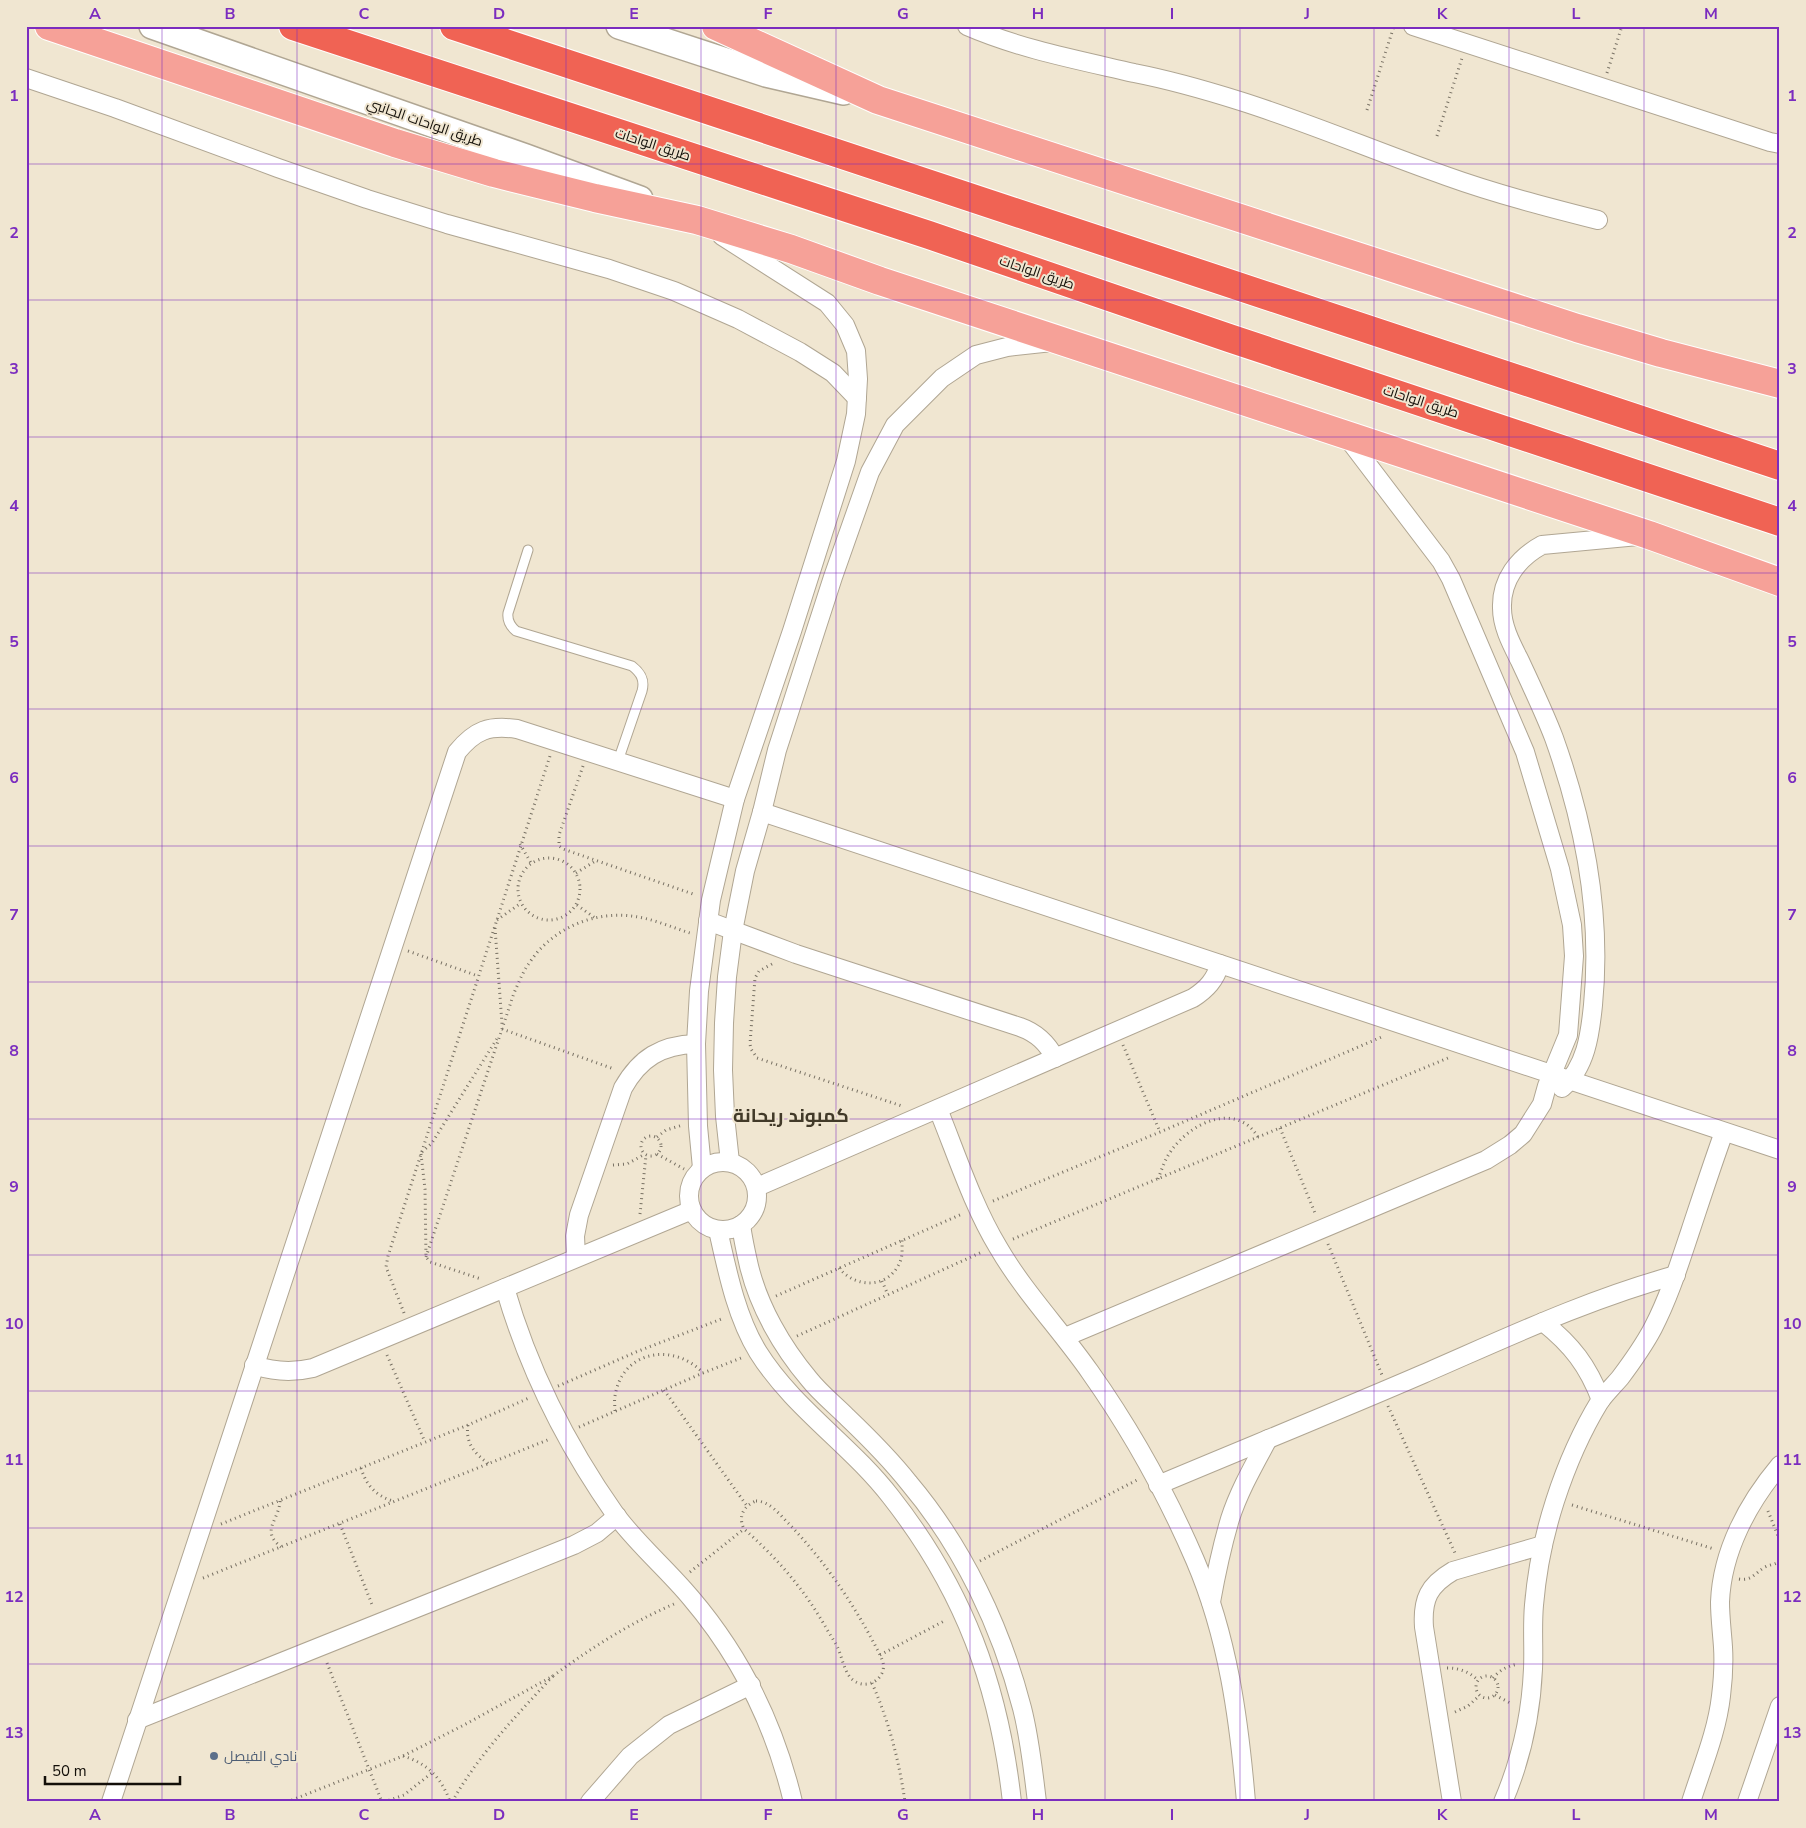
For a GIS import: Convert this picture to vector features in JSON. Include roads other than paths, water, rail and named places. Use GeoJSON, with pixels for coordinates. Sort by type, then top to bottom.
{"type":"FeatureCollection","features":[{"type":"Feature","properties":{"kind":"highway","name":"طريق الواحات"},"geometry":{"type":"LineString","coordinates":[[293,26],[929,234],[1229,338],[1780,522]]}},
{"type":"Feature","properties":{"kind":"highway"},"geometry":{"type":"LineString","coordinates":[[454,26],[1780,466]]}},
{"type":"Feature","properties":{"kind":"main road"},"geometry":{"type":"LineString","coordinates":[[49,26],[386,140],[494,173],[595,198],[697,220],[791,249],[880,281],[1649,535],[1780,582]]}},
{"type":"Feature","properties":{"kind":"main road"},"geometry":{"type":"LineString","coordinates":[[716,26],[878,100],[1577,328],[1661,353],[1780,384]]}},
{"type":"Feature","properties":{"kind":"street","name":"طريق الواحات الجانبي"},"geometry":{"type":"LineString","coordinates":[[152,26],[526,157],[697,220]]}},
{"type":"Feature","properties":{"kind":"street"},"geometry":{"type":"LineString","coordinates":[[618,26],[766,74],[878,100]]}},
{"type":"Feature","properties":{"kind":"street"},"geometry":{"type":"LineString","coordinates":[[967,26],[1046,53],[1137,73],[1239,100],[1327,130],[1447,177],[1497,193],[1598,220]]}},
{"type":"Feature","properties":{"kind":"street"},"geometry":{"type":"LineString","coordinates":[[1413,26],[1780,144]]}},
{"type":"Feature","properties":{"kind":"street"},"geometry":{"type":"LineString","coordinates":[[26,78],[368,199],[448,224],[609,269],[674,291],[738,319],[800,352],[833,373],[857,398]]}},
{"type":"Feature","properties":{"kind":"street"},"geometry":{"type":"LineString","coordinates":[[697,220],[827,303],[845,325],[856,351],[858,379],[856,414],[846,461],[735,799],[711,900],[699,991],[696,1044],[699,1172]]}},
{"type":"Feature","properties":{"kind":"street"},"geometry":{"type":"LineString","coordinates":[[730,1162],[725,1116],[723,1051],[727,977],[733,931],[746,871],[777,750],[870,472],[895,425],[942,378],[976,355],[1006,348],[1062,341]]}},
{"type":"Feature","properties":{"kind":"street"},"geometry":{"type":"LineString","coordinates":[[1065,1337],[1486,1160],[1510,1145],[1523,1134],[1542,1104],[1568,1035],[1574,956],[1572,925],[1560,869],[1524,752],[1450,580],[1431,547],[1345,434]]}},
{"type":"Feature","properties":{"kind":"street"},"geometry":{"type":"LineString","coordinates":[[1542,1104],[1570,1081],[1590,1038],[1595,987],[1594,922],[1586,859],[1572,798],[1553,736],[1505,628],[1502,599],[1508,580],[1518,563],[1542,545],[1649,535]]}},
{"type":"Feature","properties":{"kind":"street"},"geometry":{"type":"LineString","coordinates":[[797,614],[819,621]]}},
{"type":"Feature","properties":{"kind":"street"},"geometry":{"type":"LineString","coordinates":[[111,1802],[457,752],[468,739],[483,730],[500,726],[517,729],[735,799]]}},
{"type":"Feature","properties":{"kind":"street"},"geometry":{"type":"LineString","coordinates":[[753,743],[777,750]]}},
{"type":"Feature","properties":{"kind":"street"},"geometry":{"type":"LineString","coordinates":[[762,812],[1780,1150]]}},
{"type":"Feature","properties":{"kind":"street"},"geometry":{"type":"LineString","coordinates":[[1572,925],[1594,922]]}},
{"type":"Feature","properties":{"kind":"street"},"geometry":{"type":"LineString","coordinates":[[706,929],[733,931],[796,954],[1032,1031],[1050,1048],[1055,1058]]}},
{"type":"Feature","properties":{"kind":"street"},"geometry":{"type":"LineString","coordinates":[[757,1187],[1193,998],[1210,984],[1220,964]]}},
{"type":"Feature","properties":{"kind":"street"},"geometry":{"type":"LineString","coordinates":[[576,1257],[575,1236],[577,1220],[623,1088],[631,1075],[653,1054],[681,1044],[696,1044]]}},
{"type":"Feature","properties":{"kind":"street"},"geometry":{"type":"LineString","coordinates":[[932,1111],[997,1246],[1033,1300],[1065,1337],[1114,1409],[1178,1523],[1196,1562],[1211,1602],[1225,1651],[1236,1701],[1246,1802]]}},
{"type":"Feature","properties":{"kind":"street"},"geometry":{"type":"LineString","coordinates":[[1503,1802],[1524,1739],[1533,1668],[1534,1606],[1543,1545],[1555,1500],[1575,1449],[1601,1400],[1637,1354],[1652,1329],[1676,1275],[1724,1132]]}},
{"type":"Feature","properties":{"kind":"street"},"geometry":{"type":"LineString","coordinates":[[720,1162],[730,1162],[747,1170],[757,1187],[756,1205],[748,1220],[741,1226],[718,1230],[702,1223],[692,1210],[689,1192],[691,1183],[699,1172],[720,1162]]}},
{"type":"Feature","properties":{"kind":"street"},"geometry":{"type":"LineString","coordinates":[[254,1366],[268,1370],[298,1371],[313,1368],[692,1210]]}},
{"type":"Feature","properties":{"kind":"street"},"geometry":{"type":"LineString","coordinates":[[741,1226],[749,1268],[761,1302],[782,1343],[810,1380],[877,1445],[910,1484],[940,1524],[966,1568],[989,1613],[1008,1660],[1022,1709],[1032,1758],[1037,1802]]}},
{"type":"Feature","properties":{"kind":"street"},"geometry":{"type":"LineString","coordinates":[[718,1230],[727,1274],[740,1311],[758,1351],[788,1391],[858,1459],[890,1496],[919,1535],[945,1577],[962,1612],[984,1666],[998,1713],[1012,1802]]}},
{"type":"Feature","properties":{"kind":"street"},"geometry":{"type":"LineString","coordinates":[[1154,1479],[1268,1439],[1543,1322],[1622,1291],[1676,1275]]}},
{"type":"Feature","properties":{"kind":"street"},"geometry":{"type":"LineString","coordinates":[[505,1288],[525,1350],[542,1392],[581,1463],[617,1516],[691,1598],[724,1639],[751,1685],[776,1741],[793,1802]]}},
{"type":"Feature","properties":{"kind":"street"},"geometry":{"type":"LineString","coordinates":[[1543,1322],[1573,1349],[1594,1382],[1601,1400]]}},
{"type":"Feature","properties":{"kind":"street"},"geometry":{"type":"LineString","coordinates":[[1211,1602],[1219,1559],[1231,1518],[1247,1477],[1268,1439]]}},
{"type":"Feature","properties":{"kind":"street"},"geometry":{"type":"LineString","coordinates":[[1691,1802],[1717,1722],[1721,1697],[1723,1654],[1720,1600],[1729,1553],[1736,1534],[1755,1498],[1780,1465]]}},
{"type":"Feature","properties":{"kind":"street"},"geometry":{"type":"LineString","coordinates":[[138,1720],[321,1648],[580,1542],[597,1533],[617,1516]]}},
{"type":"Feature","properties":{"kind":"street"},"geometry":{"type":"LineString","coordinates":[[1452,1802],[1424,1627],[1423,1613],[1426,1600],[1432,1588],[1441,1578],[1453,1571],[1543,1545]]}},
{"type":"Feature","properties":{"kind":"street"},"geometry":{"type":"LineString","coordinates":[[590,1802],[630,1756],[669,1725],[751,1685]]}},
{"type":"Feature","properties":{"kind":"street"},"geometry":{"type":"LineString","coordinates":[[1747,1802],[1780,1706]]}},
{"type":"Feature","properties":{"kind":"lane"},"geometry":{"type":"LineString","coordinates":[[528,550],[508,612],[507,619],[510,626],[516,631],[632,666],[642,676],[644,683],[642,691],[618,761]]}},
{"type":"Feature","properties":{"kind":"place","name":"نادي الفيصل"},"geometry":{"type":"Point","coordinates":[214,1756]}},
{"type":"Feature","properties":{"kind":"district","name":"كمبوند ريحانة"},"geometry":{"type":"Point","coordinates":[791,1115]}}]}
